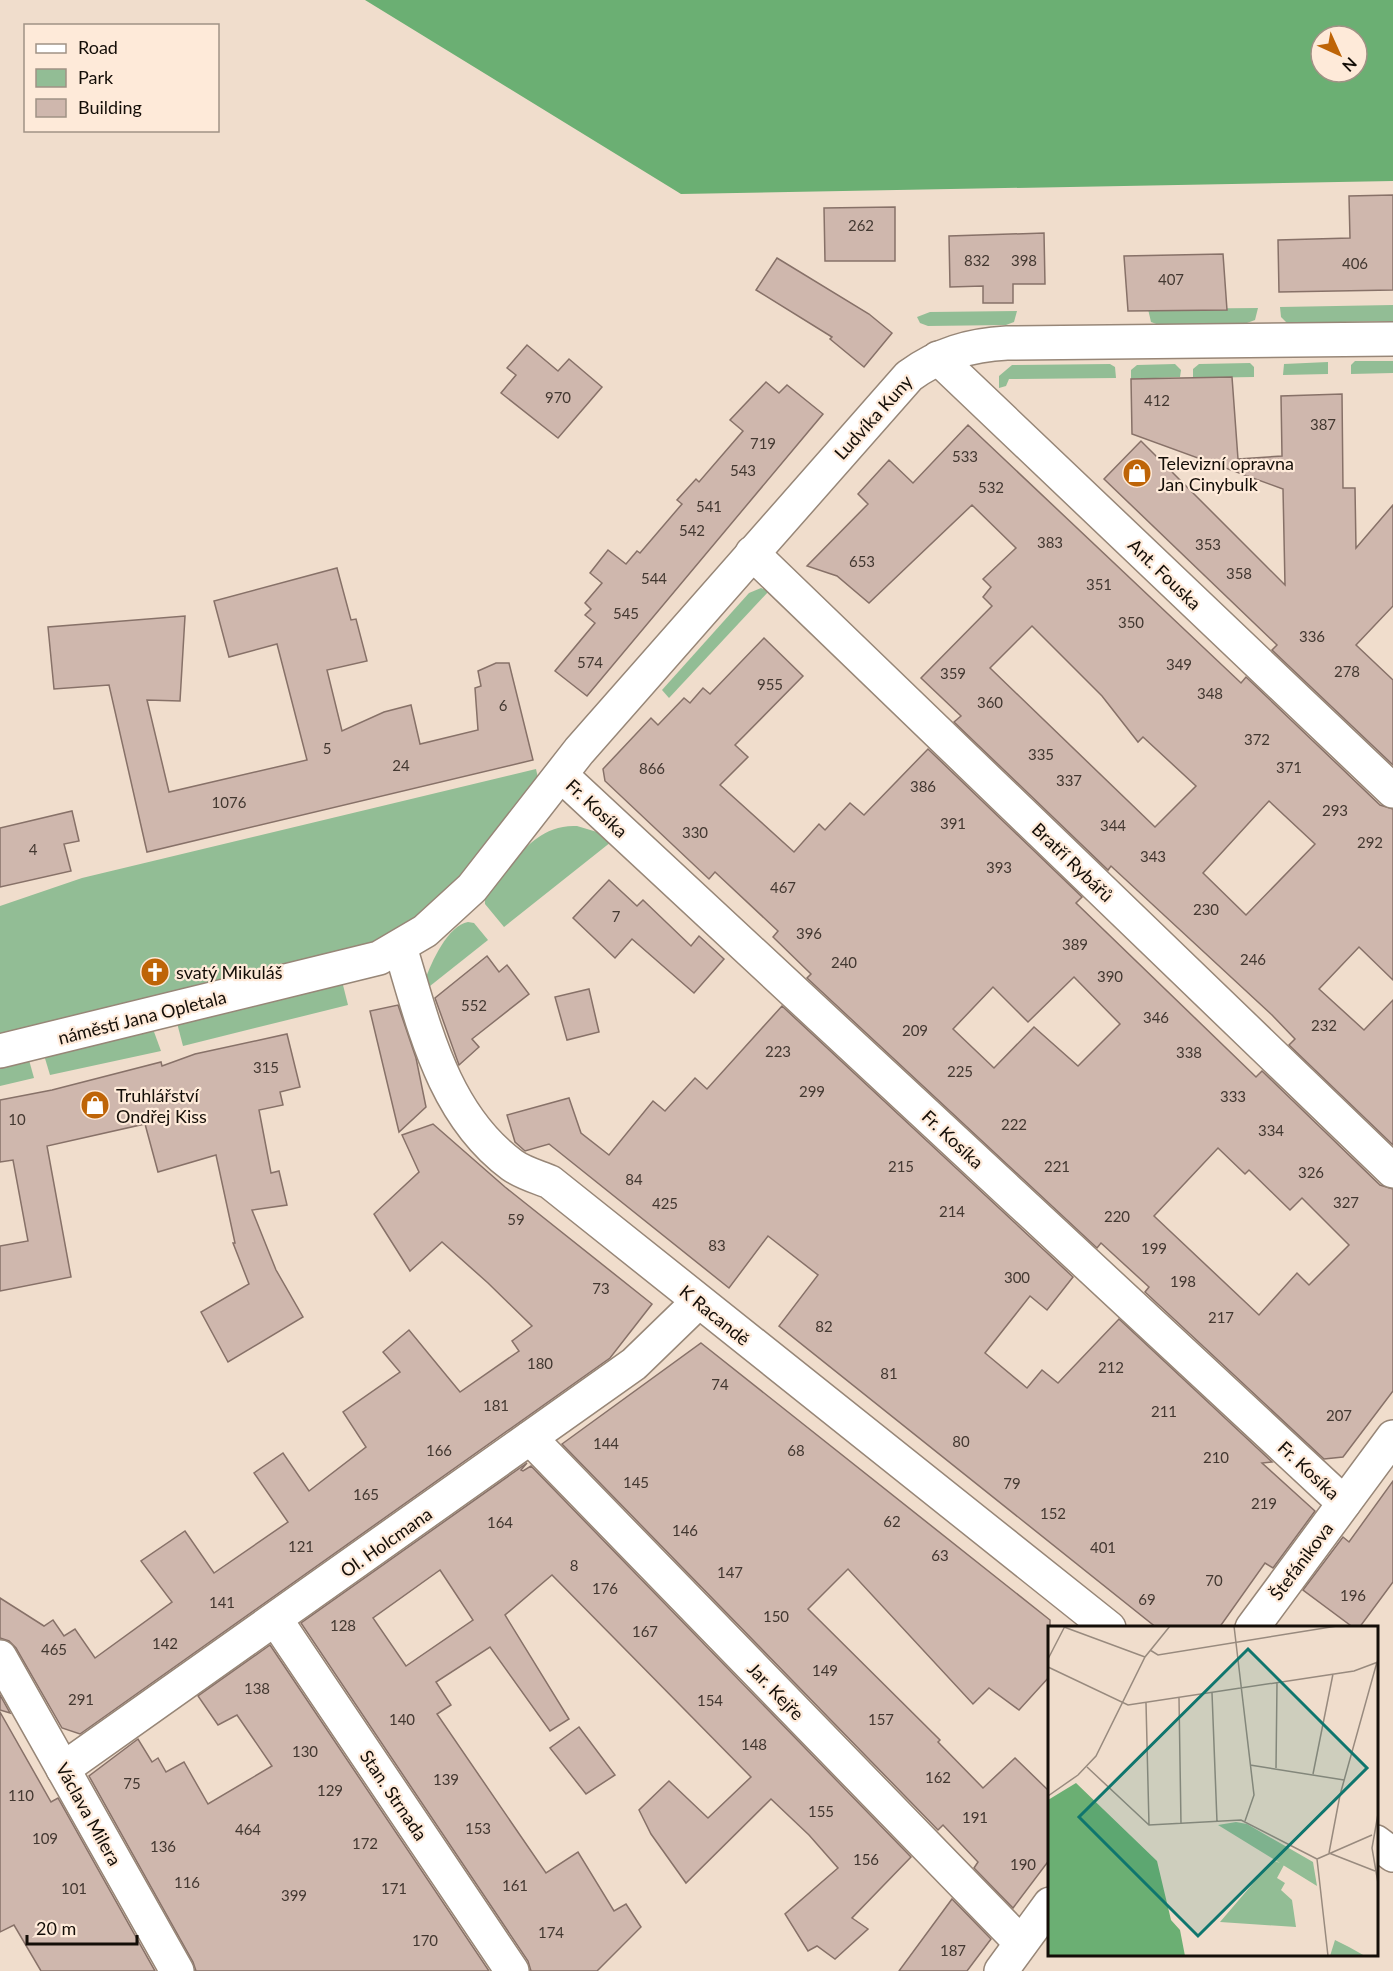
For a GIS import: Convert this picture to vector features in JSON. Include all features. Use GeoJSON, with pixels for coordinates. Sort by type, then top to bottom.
{"type":"FeatureCollection","features":[{"type":"Feature","properties":{"kind":"street","name":"Ludvíka Kuny"},"geometry":{"type":"LineString","coordinates":[[561,775],[909,376],[938,358],[971,347],[998,344],[1393,339]]}},
{"type":"Feature","properties":{"kind":"street","name":"Ant. Fouska"},"geometry":{"type":"LineString","coordinates":[[938,358],[1393,791]]}},
{"type":"Feature","properties":{"kind":"street","name":"Bratří Rybářů"},"geometry":{"type":"LineString","coordinates":[[752,554],[1393,1171]]}},
{"type":"Feature","properties":{"kind":"street","name":"náměstí Jana Opletala"},"geometry":{"type":"LineString","coordinates":[[0,1052],[379,958],[426,931],[472,888],[561,775]]}},
{"type":"Feature","properties":{"kind":"street","name":"Fr. Kosíka"},"geometry":{"type":"LineString","coordinates":[[561,775],[1344,1503]]}},
{"type":"Feature","properties":{"kind":"street","name":"K Racandě"},"geometry":{"type":"LineString","coordinates":[[400,947],[434,1058],[458,1104],[478,1132],[514,1167],[550,1182],[1106,1626]]}},
{"type":"Feature","properties":{"kind":"street","name":"Ol. Holcmana"},"geometry":{"type":"LineString","coordinates":[[63,1769],[634,1364],[698,1302]]}},
{"type":"Feature","properties":{"kind":"street","name":"Štefánikova"},"geometry":{"type":"LineString","coordinates":[[1253,1626],[1393,1437]]}},
{"type":"Feature","properties":{"kind":"street","name":"Jar. Kejře"},"geometry":{"type":"LineString","coordinates":[[530,1438],[1021,1943]]}},
{"type":"Feature","properties":{"kind":"street","name":"Stan. Strnada"},"geometry":{"type":"LineString","coordinates":[[276,1620],[512,1971]]}},
{"type":"Feature","properties":{"kind":"street","name":"Václava Milera"},"geometry":{"type":"LineString","coordinates":[[0,1657],[177,1971]]}},
{"type":"Feature","properties":{"kind":"street"},"geometry":{"type":"LineString","coordinates":[[1378,1843],[1393,1855]]}},
{"type":"Feature","properties":{"kind":"street"},"geometry":{"type":"LineString","coordinates":[[1001,1971],[1048,1907]]}},
{"type":"Feature","properties":{"kind":"green space"},"geometry":{"type":"Polygon","coordinates":[[[365,0],[1393,0],[1393,181],[681,194],[365,0]]]}},
{"type":"Feature","properties":{"kind":"green space"},"geometry":{"type":"Polygon","coordinates":[[[1393,305],[1393,321],[1287,323],[1281,317],[1280,307],[1393,305]]]}},
{"type":"Feature","properties":{"kind":"green space"},"geometry":{"type":"Polygon","coordinates":[[[1258,308],[1255,320],[1247,323],[1159,325],[1151,322],[1148,309],[1258,308]]]}},
{"type":"Feature","properties":{"kind":"green space"},"geometry":{"type":"Polygon","coordinates":[[[1017,311],[1014,322],[1006,325],[928,326],[920,323],[917,317],[930,312],[1017,311]]]}},
{"type":"Feature","properties":{"kind":"green space"},"geometry":{"type":"Polygon","coordinates":[[[1355,361],[1393,361],[1393,373],[1351,374],[1351,365],[1355,361]]]}},
{"type":"Feature","properties":{"kind":"green space"},"geometry":{"type":"Polygon","coordinates":[[[1328,362],[1328,374],[1283,375],[1284,364],[1328,362]]]}},
{"type":"Feature","properties":{"kind":"green space"},"geometry":{"type":"Polygon","coordinates":[[[1250,363],[1254,367],[1254,377],[1193,378],[1193,369],[1199,364],[1250,363]]]}},
{"type":"Feature","properties":{"kind":"green space"},"geometry":{"type":"Polygon","coordinates":[[[1110,364],[1115,367],[1116,378],[1009,379],[1006,386],[999,388],[999,376],[1012,365],[1110,364]]]}},
{"type":"Feature","properties":{"kind":"green space"},"geometry":{"type":"Polygon","coordinates":[[[1175,364],[1181,370],[1180,377],[1131,379],[1131,370],[1137,365],[1175,364]]]}},
{"type":"Feature","properties":{"kind":"green space"},"geometry":{"type":"Polygon","coordinates":[[[761,588],[769,591],[669,698],[662,690],[749,593],[761,588]]]}},
{"type":"Feature","properties":{"kind":"green space"},"geometry":{"type":"Polygon","coordinates":[[[536,769],[538,778],[459,878],[415,918],[372,944],[0,1035],[0,906],[82,878],[536,769]]]}},
{"type":"Feature","properties":{"kind":"green space"},"geometry":{"type":"Polygon","coordinates":[[[577,826],[597,832],[611,842],[504,927],[485,904],[490,888],[533,841],[553,829],[577,826]]]}},
{"type":"Feature","properties":{"kind":"green space"},"geometry":{"type":"Polygon","coordinates":[[[468,922],[474,923],[488,940],[430,986],[425,980],[441,946],[454,930],[468,922]]]}},
{"type":"Feature","properties":{"kind":"green space"},"geometry":{"type":"Polygon","coordinates":[[[342,981],[348,1005],[183,1046],[177,1023],[342,981]]]}},
{"type":"Feature","properties":{"kind":"green space"},"geometry":{"type":"Polygon","coordinates":[[[153,1029],[161,1051],[50,1075],[44,1055],[153,1029]]]}},
{"type":"Feature","properties":{"kind":"green space"},"geometry":{"type":"Polygon","coordinates":[[[29,1060],[34,1078],[0,1086],[0,1067],[29,1060]]]}},
{"type":"Feature","properties":{"kind":"building"},"geometry":{"type":"Polygon","coordinates":[[[1393,195],[1393,290],[1279,292],[1278,240],[1350,238],[1349,196],[1393,195]]]}},
{"type":"Feature","properties":{"kind":"building"},"geometry":{"type":"Polygon","coordinates":[[[895,207],[895,261],[825,261],[824,208],[895,207]]]}},
{"type":"Feature","properties":{"kind":"building"},"geometry":{"type":"Polygon","coordinates":[[[1044,233],[1045,284],[1013,284],[1013,303],[983,303],[983,286],[950,287],[949,236],[1044,233]]]}},
{"type":"Feature","properties":{"kind":"building"},"geometry":{"type":"Polygon","coordinates":[[[1223,254],[1227,310],[1128,311],[1124,256],[1223,254]]]}},
{"type":"Feature","properties":{"kind":"building"},"geometry":{"type":"Polygon","coordinates":[[[777,258],[869,314],[892,333],[864,367],[830,339],[832,337],[756,290],[777,258]]]}},
{"type":"Feature","properties":{"kind":"building"},"geometry":{"type":"Polygon","coordinates":[[[527,345],[558,371],[569,359],[602,387],[558,438],[501,393],[516,375],[507,368],[527,345]]]}},
{"type":"Feature","properties":{"kind":"building"},"geometry":{"type":"Polygon","coordinates":[[[1232,377],[1238,459],[1282,456],[1281,396],[1342,394],[1343,488],[1355,488],[1356,548],[1393,505],[1393,606],[1356,645],[1393,680],[1393,765],[1272,650],[1277,645],[1104,479],[1141,441],[1285,585],[1283,489],[1132,434],[1131,379],[1232,377]]]}},
{"type":"Feature","properties":{"kind":"building"},"geometry":{"type":"Polygon","coordinates":[[[766,382],[779,393],[787,385],[823,414],[587,696],[555,671],[595,623],[585,615],[591,609],[585,603],[602,583],[590,573],[608,550],[626,564],[637,551],[640,553],[682,504],[677,500],[696,479],[699,482],[743,431],[730,420],[766,382]]]}},
{"type":"Feature","properties":{"kind":"building"},"geometry":{"type":"Polygon","coordinates":[[[968,425],[1241,683],[1246,677],[1380,805],[1393,809],[1393,980],[1359,947],[1319,989],[1364,1030],[1393,1000],[1393,1145],[1289,1045],[1295,1039],[1272,1015],[1111,866],[1108,870],[954,722],[961,716],[921,678],[992,606],[983,597],[991,587],[983,579],[1016,548],[972,505],[869,603],[837,576],[807,566],[868,504],[858,494],[889,460],[913,483],[968,425]],[[1032,626],[990,668],[1155,827],[1196,786],[1143,737],[1138,742],[1102,696],[1032,626]],[[1269,801],[1203,873],[1246,915],[1315,844],[1269,801]]]}},
{"type":"Feature","properties":{"kind":"building"},"geometry":{"type":"Polygon","coordinates":[[[337,568],[351,620],[356,619],[367,661],[327,670],[342,731],[384,712],[411,705],[420,744],[478,730],[475,688],[481,686],[478,671],[496,663],[509,663],[533,760],[147,852],[109,685],[54,689],[48,627],[185,616],[180,701],[147,700],[169,792],[307,760],[277,644],[229,657],[214,601],[337,568]]]}},
{"type":"Feature","properties":{"kind":"building"},"geometry":{"type":"Polygon","coordinates":[[[764,638],[803,676],[735,745],[748,757],[720,785],[794,852],[819,824],[825,830],[850,803],[864,815],[928,749],[1082,897],[1076,903],[1256,1077],[1262,1071],[1380,1185],[1393,1189],[1393,1391],[1343,1457],[1324,1459],[1145,1292],[1149,1287],[1101,1243],[1097,1248],[807,978],[811,974],[773,937],[778,931],[715,872],[709,879],[605,781],[603,769],[651,718],[658,725],[684,698],[690,703],[703,688],[710,694],[764,638]],[[1074,977],[1028,1022],[993,987],[953,1029],[994,1068],[1034,1027],[1078,1066],[1120,1024],[1074,977]],[[1218,1148],[1154,1216],[1259,1315],[1297,1273],[1309,1285],[1349,1245],[1302,1198],[1290,1210],[1249,1170],[1245,1174],[1218,1148]]]}},
{"type":"Feature","properties":{"kind":"building"},"geometry":{"type":"Polygon","coordinates":[[[72,811],[79,841],[64,844],[71,871],[0,887],[0,828],[72,811]]]}},
{"type":"Feature","properties":{"kind":"building"},"geometry":{"type":"Polygon","coordinates":[[[609,880],[637,906],[643,900],[691,946],[699,936],[724,959],[694,993],[632,939],[615,958],[573,918],[609,880]]]}},
{"type":"Feature","properties":{"kind":"building"},"geometry":{"type":"Polygon","coordinates":[[[487,956],[499,972],[507,965],[529,994],[472,1039],[479,1047],[459,1065],[435,998],[487,956]]]}},
{"type":"Feature","properties":{"kind":"building"},"geometry":{"type":"Polygon","coordinates":[[[589,989],[599,1032],[567,1040],[555,997],[589,989]]]}},
{"type":"Feature","properties":{"kind":"building"},"geometry":{"type":"Polygon","coordinates":[[[398,1005],[416,1058],[426,1107],[399,1132],[370,1011],[398,1005]]]}},
{"type":"Feature","properties":{"kind":"building"},"geometry":{"type":"Polygon","coordinates":[[[782,1006],[1073,1277],[1047,1310],[1030,1296],[985,1353],[1027,1388],[1042,1370],[1058,1383],[1119,1319],[1272,1462],[1262,1463],[1315,1511],[1273,1568],[1265,1563],[1220,1626],[1154,1626],[779,1326],[818,1275],[768,1236],[729,1288],[549,1144],[525,1151],[515,1142],[507,1115],[569,1098],[581,1133],[609,1155],[653,1101],[665,1111],[695,1078],[707,1089],[782,1006]]]}},
{"type":"Feature","properties":{"kind":"building"},"geometry":{"type":"Polygon","coordinates":[[[287,1034],[300,1087],[280,1092],[283,1105],[259,1110],[271,1173],[279,1171],[287,1205],[252,1210],[276,1270],[303,1317],[228,1362],[201,1312],[249,1284],[233,1243],[235,1243],[216,1155],[158,1172],[145,1124],[47,1146],[71,1277],[0,1291],[0,1246],[28,1241],[13,1160],[0,1162],[0,1100],[52,1090],[161,1062],[162,1066],[195,1054],[287,1034]]]}},
{"type":"Feature","properties":{"kind":"building"},"geometry":{"type":"Polygon","coordinates":[[[433,1124],[505,1187],[652,1304],[610,1358],[80,1734],[62,1728],[16,1648],[9,1641],[0,1638],[0,1598],[44,1626],[53,1620],[64,1636],[75,1629],[95,1658],[172,1602],[141,1561],[185,1531],[214,1573],[288,1522],[254,1473],[283,1453],[309,1491],[366,1447],[343,1412],[400,1372],[383,1352],[409,1330],[460,1392],[519,1351],[512,1341],[532,1326],[488,1283],[442,1242],[410,1271],[374,1214],[419,1172],[402,1135],[433,1124]]]}},
{"type":"Feature","properties":{"kind":"building"},"geometry":{"type":"Polygon","coordinates":[[[701,1343],[1050,1620],[1048,1678],[1019,1710],[989,1688],[973,1704],[848,1569],[808,1609],[940,1740],[938,1742],[983,1788],[1015,1758],[1048,1790],[1048,1862],[1013,1908],[974,1868],[978,1862],[943,1825],[938,1830],[562,1444],[701,1343]]]}},
{"type":"Feature","properties":{"kind":"building"},"geometry":{"type":"Polygon","coordinates":[[[527,1463],[521,1470],[531,1466],[911,1857],[852,1918],[868,1929],[835,1959],[817,1946],[808,1951],[785,1914],[838,1868],[809,1835],[771,1799],[686,1883],[651,1834],[639,1810],[669,1781],[708,1818],[751,1777],[552,1575],[505,1615],[569,1719],[550,1731],[490,1647],[436,1682],[451,1705],[437,1714],[546,1873],[578,1852],[614,1911],[626,1904],[641,1927],[597,1971],[531,1971],[528,1961],[301,1623],[527,1463]],[[440,1570],[373,1618],[406,1666],[473,1620],[440,1570]]]}},
{"type":"Feature","properties":{"kind":"building"},"geometry":{"type":"Polygon","coordinates":[[[1393,1481],[1393,1582],[1360,1626],[1351,1626],[1303,1590],[1343,1537],[1349,1542],[1393,1481]]]}},
{"type":"Feature","properties":{"kind":"building"},"geometry":{"type":"Polygon","coordinates":[[[270,1645],[489,1971],[196,1971],[89,1776],[138,1739],[152,1762],[158,1758],[166,1772],[184,1762],[208,1804],[272,1766],[237,1715],[218,1725],[198,1696],[270,1645]]]}},
{"type":"Feature","properties":{"kind":"building"},"geometry":{"type":"Polygon","coordinates":[[[0,1695],[10,1713],[0,1710],[0,1695]]]}},
{"type":"Feature","properties":{"kind":"building"},"geometry":{"type":"Polygon","coordinates":[[[0,1712],[51,1802],[58,1798],[155,1971],[41,1971],[14,1925],[0,1932],[0,1712]]]}},
{"type":"Feature","properties":{"kind":"building"},"geometry":{"type":"Polygon","coordinates":[[[579,1727],[615,1775],[586,1794],[550,1748],[579,1727]]]}},
{"type":"Feature","properties":{"kind":"building"},"geometry":{"type":"Polygon","coordinates":[[[952,1899],[991,1939],[967,1971],[899,1971],[952,1899]]]}},
{"type":"Feature","properties":{"kind":"place","name":"Televizní opravna Jan Cinybulk"},"geometry":{"type":"Point","coordinates":[1137,473]}},
{"type":"Feature","properties":{"kind":"place","name":"svatý Mikuláš"},"geometry":{"type":"Point","coordinates":[155,972]}},
{"type":"Feature","properties":{"kind":"place","name":"Truhlářství Ondřej Kiss"},"geometry":{"type":"Point","coordinates":[95,1105]}}]}
